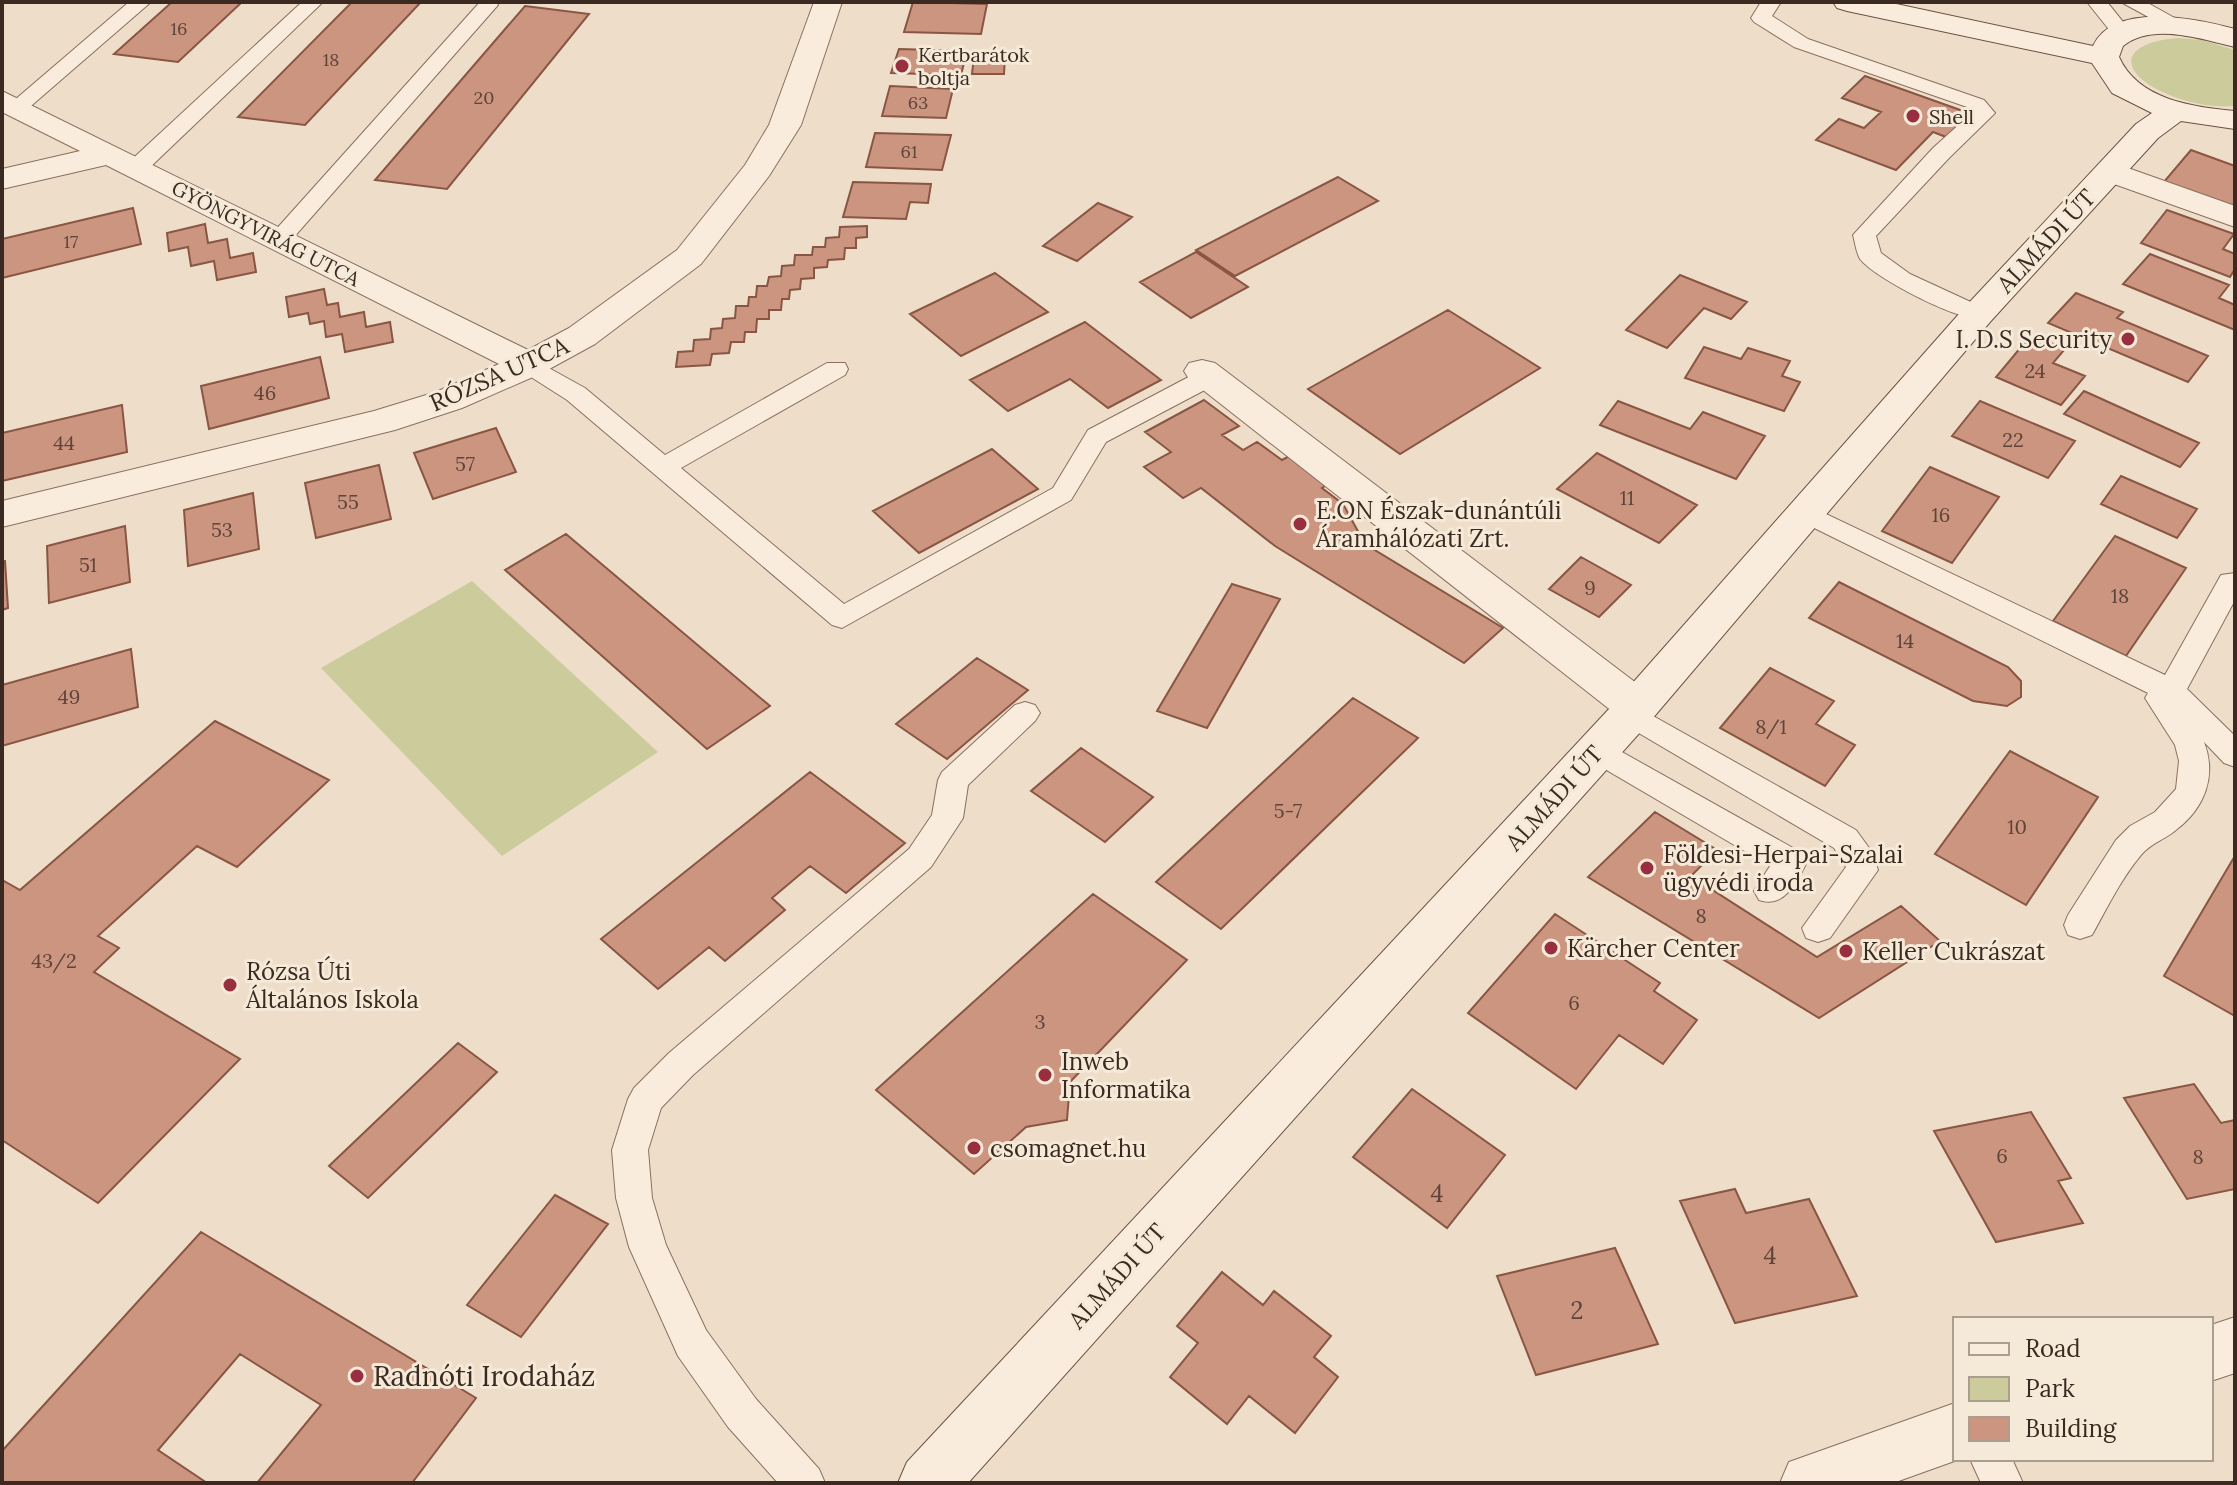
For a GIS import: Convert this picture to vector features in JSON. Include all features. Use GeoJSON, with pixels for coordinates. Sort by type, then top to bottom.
{"type":"FeatureCollection","features":[{"type":"Feature","properties":{"kind":"street","name":"RÓZSA UTCA"},"geometry":{"type":"LineString","coordinates":[[2,514],[382,421],[449,400],[529,365],[582,336],[689,257],[758,169],[785,125],[828,2]]}},
{"type":"Feature","properties":{"kind":"street"},"geometry":{"type":"LineString","coordinates":[[1847,2],[2113,45],[2153,26],[2179,26],[2235,38]]}},
{"type":"Feature","properties":{"kind":"street"},"geometry":{"type":"LineString","coordinates":[[2113,45],[2110,72],[2122,85],[2175,111],[2235,120]]}},
{"type":"Feature","properties":{"kind":"street","name":"GYÖNGYVIRÁG UTCA"},"geometry":{"type":"LineString","coordinates":[[9,104],[529,365]]}},
{"type":"Feature","properties":{"kind":"street","name":"ALMÁDI ÚT"},"geometry":{"type":"LineString","coordinates":[[928,1483],[1634,711],[1978,314],[2147,131],[2175,111]]}},
{"type":"Feature","properties":{"kind":"street"},"geometry":{"type":"LineString","coordinates":[[2,179],[123,161]]}},
{"type":"Feature","properties":{"kind":"street"},"geometry":{"type":"LineString","coordinates":[[2111,172],[2235,217]]}},
{"type":"Feature","properties":{"kind":"street"},"geometry":{"type":"LineString","coordinates":[[1206,374],[1634,711]]}},
{"type":"Feature","properties":{"kind":"street"},"geometry":{"type":"LineString","coordinates":[[2213,1352],[2235,1345]]}},
{"type":"Feature","properties":{"kind":"street"},"geometry":{"type":"LineString","coordinates":[[1810,1483],[1953,1433]]}},
{"type":"Feature","properties":{"kind":"lane"},"geometry":{"type":"LineString","coordinates":[[9,104],[141,2]]}},
{"type":"Feature","properties":{"kind":"lane"},"geometry":{"type":"LineString","coordinates":[[123,161],[313,2]]}},
{"type":"Feature","properties":{"kind":"lane"},"geometry":{"type":"LineString","coordinates":[[1771,2],[1761,18],[1774,29],[1801,43],[1977,104],[1984,113],[1864,235],[1870,256],[1902,279],[1978,314]]}},
{"type":"Feature","properties":{"kind":"lane"},"geometry":{"type":"LineString","coordinates":[[2097,2],[2113,45]]}},
{"type":"Feature","properties":{"kind":"lane"},"geometry":{"type":"LineString","coordinates":[[2131,2],[2179,26]]}},
{"type":"Feature","properties":{"kind":"lane"},"geometry":{"type":"LineString","coordinates":[[279,240],[488,5]]}},
{"type":"Feature","properties":{"kind":"lane"},"geometry":{"type":"LineString","coordinates":[[529,365],[576,394],[842,618],[1062,494],[1097,436],[1206,374]]}},
{"type":"Feature","properties":{"kind":"lane"},"geometry":{"type":"LineString","coordinates":[[661,468],[836,369]]}},
{"type":"Feature","properties":{"kind":"lane"},"geometry":{"type":"LineString","coordinates":[[1805,513],[2157,685],[2235,755]]}},
{"type":"Feature","properties":{"kind":"lane"},"geometry":{"type":"LineString","coordinates":[[2157,685],[2231,582]]}},
{"type":"Feature","properties":{"kind":"lane"},"geometry":{"type":"LineString","coordinates":[[2080,925],[2134,840],[2166,821],[2190,798],[2197,776],[2192,751],[2157,685]]}},
{"type":"Feature","properties":{"kind":"lane"},"geometry":{"type":"LineString","coordinates":[[1634,711],[1845,839],[1861,861],[1862,870],[1818,928]]}},
{"type":"Feature","properties":{"kind":"lane"},"geometry":{"type":"LineString","coordinates":[[805,1483],[742,1413],[692,1343],[648,1247],[634,1198],[630,1150],[646,1099],[681,1064],[920,858],[947,818],[953,780],[1025,713]]}},
{"type":"Feature","properties":{"kind":"lane"},"geometry":{"type":"LineString","coordinates":[[1597,750],[1791,862],[1770,891]]}},
{"type":"Feature","properties":{"kind":"lane"},"geometry":{"type":"LineString","coordinates":[[1991,1461],[2003,1483]]}},
{"type":"Feature","properties":{"kind":"green space"},"geometry":{"type":"Polygon","coordinates":[[[2178,38],[2202,40],[2235,50],[2235,106],[2183,100],[2138,76],[2132,67],[2136,51],[2145,45],[2178,38]]]}},
{"type":"Feature","properties":{"kind":"green space"},"geometry":{"type":"Polygon","coordinates":[[[472,581],[658,752],[502,856],[321,668],[472,581]]]}},
{"type":"Feature","properties":{"kind":"building"},"geometry":{"type":"Polygon","coordinates":[[[172,2],[242,2],[178,62],[114,54],[172,2]]]}},
{"type":"Feature","properties":{"kind":"building"},"geometry":{"type":"Polygon","coordinates":[[[352,2],[421,2],[305,125],[238,117],[352,2]]]}},
{"type":"Feature","properties":{"kind":"building"},"geometry":{"type":"Polygon","coordinates":[[[913,2],[987,4],[981,34],[904,32],[913,2]]]}},
{"type":"Feature","properties":{"kind":"building"},"geometry":{"type":"Polygon","coordinates":[[[525,6],[589,14],[447,189],[375,180],[525,6]]]}},
{"type":"Feature","properties":{"kind":"building"},"geometry":{"type":"Polygon","coordinates":[[[899,49],[967,51],[961,75],[891,73],[899,49]]]}},
{"type":"Feature","properties":{"kind":"building"},"geometry":{"type":"Polygon","coordinates":[[[974,56],[1005,56],[1004,74],[972,74],[974,56]]]}},
{"type":"Feature","properties":{"kind":"building"},"geometry":{"type":"Polygon","coordinates":[[[1865,76],[1977,116],[1954,140],[1933,132],[1896,170],[1816,140],[1839,119],[1864,128],[1881,112],[1842,98],[1865,76]]]}},
{"type":"Feature","properties":{"kind":"building"},"geometry":{"type":"Polygon","coordinates":[[[890,86],[953,89],[946,118],[882,116],[890,86]]]}},
{"type":"Feature","properties":{"kind":"building"},"geometry":{"type":"Polygon","coordinates":[[[875,133],[951,135],[942,170],[866,167],[875,133]]]}},
{"type":"Feature","properties":{"kind":"building"},"geometry":{"type":"Polygon","coordinates":[[[2191,150],[2235,166],[2235,210],[2163,183],[2191,150]]]}},
{"type":"Feature","properties":{"kind":"building"},"geometry":{"type":"Polygon","coordinates":[[[1338,177],[1378,201],[1235,276],[1196,250],[1338,177]]]}},
{"type":"Feature","properties":{"kind":"building"},"geometry":{"type":"Polygon","coordinates":[[[853,182],[931,184],[928,203],[910,202],[906,219],[843,217],[853,182]]]}},
{"type":"Feature","properties":{"kind":"building"},"geometry":{"type":"Polygon","coordinates":[[[1098,203],[1132,217],[1077,261],[1043,246],[1098,203]]]}},
{"type":"Feature","properties":{"kind":"building"},"geometry":{"type":"Polygon","coordinates":[[[133,208],[141,244],[2,278],[2,239],[133,208]]]}},
{"type":"Feature","properties":{"kind":"building"},"geometry":{"type":"Polygon","coordinates":[[[2167,210],[2234,234],[2223,249],[2235,254],[2235,269],[2230,277],[2141,243],[2167,210]]]}},
{"type":"Feature","properties":{"kind":"building"},"geometry":{"type":"Polygon","coordinates":[[[205,224],[208,243],[227,239],[230,258],[253,253],[256,272],[217,280],[214,261],[191,266],[188,247],[169,251],[167,233],[205,224]]]}},
{"type":"Feature","properties":{"kind":"building"},"geometry":{"type":"Polygon","coordinates":[[[867,226],[867,237],[856,238],[856,248],[845,248],[844,259],[828,260],[827,267],[814,268],[814,278],[801,279],[800,289],[790,290],[789,299],[782,299],[781,310],[769,310],[769,319],[757,319],[756,332],[745,332],[744,342],[731,342],[729,353],[712,354],[710,365],[676,367],[678,352],[693,351],[694,340],[710,339],[711,329],[722,328],[723,319],[735,318],[736,306],[748,306],[749,297],[756,297],[757,286],[767,286],[769,277],[781,276],[782,266],[794,265],[795,255],[812,255],[813,247],[825,247],[826,238],[839,237],[840,227],[867,226]]]}},
{"type":"Feature","properties":{"kind":"building"},"geometry":{"type":"Polygon","coordinates":[[[1196,252],[1248,287],[1191,318],[1140,282],[1196,252]]]}},
{"type":"Feature","properties":{"kind":"building"},"geometry":{"type":"Polygon","coordinates":[[[2150,254],[2229,285],[2219,298],[2235,305],[2235,330],[2123,284],[2150,254]]]}},
{"type":"Feature","properties":{"kind":"building"},"geometry":{"type":"Polygon","coordinates":[[[995,273],[1048,312],[961,356],[910,314],[995,273]]]}},
{"type":"Feature","properties":{"kind":"building"},"geometry":{"type":"Polygon","coordinates":[[[1680,275],[1747,302],[1731,319],[1704,308],[1667,348],[1626,330],[1680,275]]]}},
{"type":"Feature","properties":{"kind":"building"},"geometry":{"type":"Polygon","coordinates":[[[324,289],[327,305],[338,303],[340,317],[364,312],[366,327],[390,322],[393,342],[345,352],[342,334],[326,337],[324,321],[310,324],[308,313],[289,317],[286,297],[324,289]]]}},
{"type":"Feature","properties":{"kind":"building","name":"I. D.S Security"},"geometry":{"type":"Polygon","coordinates":[[[2076,293],[2123,312],[2117,318],[2208,356],[2188,382],[2048,323],[2076,293]]]}},
{"type":"Feature","properties":{"kind":"building"},"geometry":{"type":"Polygon","coordinates":[[[1448,310],[1540,368],[1400,454],[1308,389],[1448,310]]]}},
{"type":"Feature","properties":{"kind":"building"},"geometry":{"type":"Polygon","coordinates":[[[1085,322],[1161,380],[1108,408],[1070,379],[1008,411],[970,380],[1085,322]]]}},
{"type":"Feature","properties":{"kind":"building"},"geometry":{"type":"Polygon","coordinates":[[[2031,335],[2065,349],[2053,363],[2085,376],[2061,405],[1996,377],[2031,335]]]}},
{"type":"Feature","properties":{"kind":"building"},"geometry":{"type":"Polygon","coordinates":[[[1704,347],[1741,359],[1748,348],[1790,361],[1782,376],[1800,382],[1784,411],[1685,378],[1704,347]]]}},
{"type":"Feature","properties":{"kind":"building"},"geometry":{"type":"Polygon","coordinates":[[[320,357],[329,398],[209,429],[201,386],[320,357]]]}},
{"type":"Feature","properties":{"kind":"building"},"geometry":{"type":"Polygon","coordinates":[[[2084,391],[2199,443],[2180,467],[2064,414],[2084,391]]]}},
{"type":"Feature","properties":{"kind":"building","name":"E.ON Észak-dunántúli Áramhálózati Zrt."},"geometry":{"type":"Polygon","coordinates":[[[1204,400],[1239,426],[1222,435],[1243,450],[1257,442],[1282,460],[1295,453],[1333,481],[1322,488],[1343,504],[1365,544],[1503,628],[1464,663],[1275,546],[1201,488],[1183,498],[1144,467],[1171,452],[1145,432],[1204,400]]]}},
{"type":"Feature","properties":{"kind":"building"},"geometry":{"type":"Polygon","coordinates":[[[1618,401],[1690,429],[1703,412],[1765,436],[1736,479],[1600,425],[1618,401]]]}},
{"type":"Feature","properties":{"kind":"building"},"geometry":{"type":"Polygon","coordinates":[[[1980,401],[2075,441],[2048,478],[1952,436],[1980,401]]]}},
{"type":"Feature","properties":{"kind":"building"},"geometry":{"type":"Polygon","coordinates":[[[122,405],[127,452],[2,481],[2,433],[122,405]]]}},
{"type":"Feature","properties":{"kind":"building"},"geometry":{"type":"Polygon","coordinates":[[[496,428],[516,472],[433,499],[414,453],[496,428]]]}},
{"type":"Feature","properties":{"kind":"building"},"geometry":{"type":"Polygon","coordinates":[[[992,449],[1038,489],[919,553],[873,511],[992,449]]]}},
{"type":"Feature","properties":{"kind":"building"},"geometry":{"type":"Polygon","coordinates":[[[1597,453],[1697,505],[1659,543],[1557,489],[1597,453]]]}},
{"type":"Feature","properties":{"kind":"building"},"geometry":{"type":"Polygon","coordinates":[[[379,465],[391,519],[316,538],[305,483],[379,465]]]}},
{"type":"Feature","properties":{"kind":"building"},"geometry":{"type":"Polygon","coordinates":[[[1930,467],[1999,497],[1952,563],[1882,531],[1930,467]]]}},
{"type":"Feature","properties":{"kind":"building"},"geometry":{"type":"Polygon","coordinates":[[[2121,476],[2197,509],[2177,538],[2101,504],[2121,476]]]}},
{"type":"Feature","properties":{"kind":"building"},"geometry":{"type":"Polygon","coordinates":[[[253,493],[259,549],[188,566],[184,510],[253,493]]]}},
{"type":"Feature","properties":{"kind":"building"},"geometry":{"type":"Polygon","coordinates":[[[125,526],[130,582],[49,603],[47,546],[125,526]]]}},
{"type":"Feature","properties":{"kind":"building"},"geometry":{"type":"Polygon","coordinates":[[[566,534],[770,706],[707,749],[505,570],[566,534]]]}},
{"type":"Feature","properties":{"kind":"building"},"geometry":{"type":"Polygon","coordinates":[[[2115,536],[2186,568],[2126,656],[2053,621],[2115,536]]]}},
{"type":"Feature","properties":{"kind":"building"},"geometry":{"type":"Polygon","coordinates":[[[1581,557],[1631,585],[1599,617],[1549,589],[1581,557]]]}},
{"type":"Feature","properties":{"kind":"building"},"geometry":{"type":"Polygon","coordinates":[[[5,561],[8,608],[2,610],[2,562],[5,561]]]}},
{"type":"Feature","properties":{"kind":"building"},"geometry":{"type":"Polygon","coordinates":[[[1839,582],[2008,667],[2021,681],[2021,697],[2007,706],[1973,701],[1809,618],[1839,582]]]}},
{"type":"Feature","properties":{"kind":"building"},"geometry":{"type":"Polygon","coordinates":[[[1232,584],[1280,599],[1207,728],[1157,711],[1232,584]]]}},
{"type":"Feature","properties":{"kind":"building"},"geometry":{"type":"Polygon","coordinates":[[[131,649],[138,707],[2,746],[2,685],[131,649]]]}},
{"type":"Feature","properties":{"kind":"building"},"geometry":{"type":"Polygon","coordinates":[[[977,658],[1028,690],[947,759],[896,724],[977,658]]]}},
{"type":"Feature","properties":{"kind":"building"},"geometry":{"type":"Polygon","coordinates":[[[1770,668],[1834,701],[1816,724],[1855,745],[1825,786],[1720,728],[1770,668]]]}},
{"type":"Feature","properties":{"kind":"building"},"geometry":{"type":"Polygon","coordinates":[[[1353,698],[1418,738],[1221,929],[1156,882],[1353,698]]]}},
{"type":"Feature","properties":{"kind":"building","name":"Rózsa Úti Általános Iskola"},"geometry":{"type":"Polygon","coordinates":[[[215,721],[329,780],[237,867],[197,846],[98,936],[119,948],[94,972],[240,1059],[98,1203],[2,1140],[2,880],[20,890],[215,721]]]}},
{"type":"Feature","properties":{"kind":"building"},"geometry":{"type":"Polygon","coordinates":[[[1081,748],[1153,797],[1105,842],[1031,791],[1081,748]]]}},
{"type":"Feature","properties":{"kind":"building"},"geometry":{"type":"Polygon","coordinates":[[[2010,751],[2098,797],[2026,905],[1935,854],[2010,751]]]}},
{"type":"Feature","properties":{"kind":"building"},"geometry":{"type":"Polygon","coordinates":[[[810,772],[905,843],[846,893],[810,866],[772,898],[785,910],[725,961],[709,947],[658,989],[601,939],[810,772]]]}},
{"type":"Feature","properties":{"kind":"building"},"geometry":{"type":"Polygon","coordinates":[[[1655,812],[1717,850],[1691,876],[1817,957],[1901,906],[1940,941],[1819,1018],[1588,877],[1655,812]]]}},
{"type":"Feature","properties":{"kind":"building"},"geometry":{"type":"Polygon","coordinates":[[[2235,860],[2235,1016],[2164,976],[2235,860]]]}},
{"type":"Feature","properties":{"kind":"building"},"geometry":{"type":"Polygon","coordinates":[[[1093,894],[1187,960],[1070,1082],[1067,1120],[1026,1127],[974,1174],[876,1090],[1093,894]]]}},
{"type":"Feature","properties":{"kind":"building"},"geometry":{"type":"Polygon","coordinates":[[[1555,914],[1660,983],[1654,991],[1697,1020],[1663,1064],[1619,1035],[1576,1089],[1468,1013],[1555,914]]]}},
{"type":"Feature","properties":{"kind":"building"},"geometry":{"type":"Polygon","coordinates":[[[458,1043],[497,1072],[368,1198],[329,1166],[458,1043]]]}},
{"type":"Feature","properties":{"kind":"building"},"geometry":{"type":"Polygon","coordinates":[[[2194,1084],[2221,1123],[2235,1120],[2235,1189],[2187,1199],[2124,1098],[2194,1084]]]}},
{"type":"Feature","properties":{"kind":"building"},"geometry":{"type":"Polygon","coordinates":[[[1412,1089],[1505,1155],[1447,1228],[1353,1157],[1412,1089]]]}},
{"type":"Feature","properties":{"kind":"building"},"geometry":{"type":"Polygon","coordinates":[[[2031,1112],[2071,1178],[2058,1181],[2083,1223],[1996,1242],[1934,1131],[2031,1112]]]}},
{"type":"Feature","properties":{"kind":"building"},"geometry":{"type":"Polygon","coordinates":[[[1735,1189],[1746,1213],[1809,1199],[1857,1296],[1735,1323],[1680,1201],[1735,1189]]]}},
{"type":"Feature","properties":{"kind":"building"},"geometry":{"type":"Polygon","coordinates":[[[555,1195],[608,1224],[521,1337],[467,1305],[555,1195]]]}},
{"type":"Feature","properties":{"kind":"building","name":"Radnóti Irodaház"},"geometry":{"type":"Polygon","coordinates":[[[201,1232],[476,1398],[412,1483],[257,1483],[321,1405],[240,1354],[158,1450],[207,1483],[2,1483],[2,1451],[201,1232]]]}},
{"type":"Feature","properties":{"kind":"building"},"geometry":{"type":"Polygon","coordinates":[[[1615,1248],[1658,1344],[1536,1375],[1497,1276],[1615,1248]]]}},
{"type":"Feature","properties":{"kind":"building"},"geometry":{"type":"Polygon","coordinates":[[[1222,1272],[1263,1305],[1274,1291],[1331,1336],[1314,1357],[1338,1377],[1295,1433],[1249,1396],[1227,1424],[1170,1377],[1198,1343],[1177,1326],[1222,1272]]]}},
{"type":"Feature","properties":{"kind":"place","name":"Kertbarátok boltja"},"geometry":{"type":"Point","coordinates":[902,66]}},
{"type":"Feature","properties":{"kind":"place","name":"Shell"},"geometry":{"type":"Point","coordinates":[1913,116]}},
{"type":"Feature","properties":{"kind":"place","name":"I. D.S Security"},"geometry":{"type":"Point","coordinates":[2128,339]}},
{"type":"Feature","properties":{"kind":"place","name":"E.ON Észak-dunántúli Áramhálózati Zrt."},"geometry":{"type":"Point","coordinates":[1300,524]}},
{"type":"Feature","properties":{"kind":"place","name":"Földesi-Herpai-Szalai ügyvédi iroda"},"geometry":{"type":"Point","coordinates":[1647,868]}},
{"type":"Feature","properties":{"kind":"place","name":"Kärcher Center"},"geometry":{"type":"Point","coordinates":[1551,948]}},
{"type":"Feature","properties":{"kind":"place","name":"Keller Cukrászat"},"geometry":{"type":"Point","coordinates":[1846,951]}},
{"type":"Feature","properties":{"kind":"place","name":"Rózsa Úti Általános Iskola"},"geometry":{"type":"Point","coordinates":[230,985]}},
{"type":"Feature","properties":{"kind":"place","name":"Inweb Informatika"},"geometry":{"type":"Point","coordinates":[1045,1075]}},
{"type":"Feature","properties":{"kind":"place","name":"csomagnet.hu"},"geometry":{"type":"Point","coordinates":[974,1148]}},
{"type":"Feature","properties":{"kind":"place","name":"Radnóti Irodaház"},"geometry":{"type":"Point","coordinates":[357,1376]}}]}
